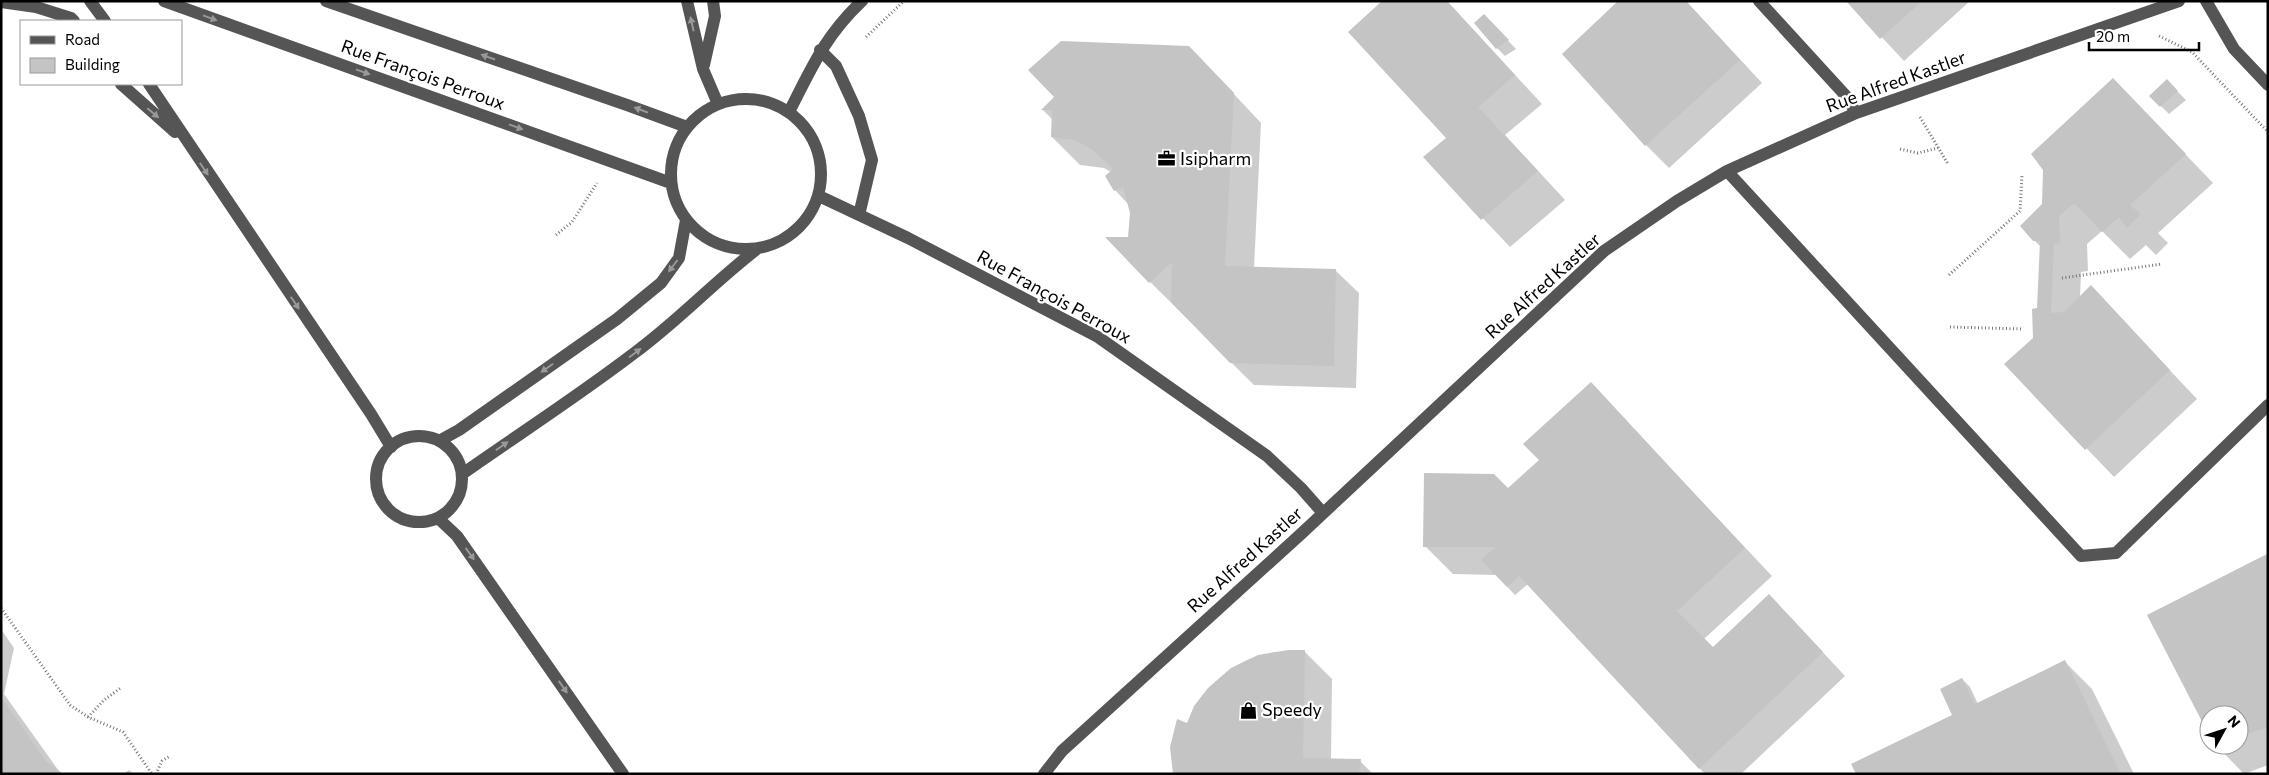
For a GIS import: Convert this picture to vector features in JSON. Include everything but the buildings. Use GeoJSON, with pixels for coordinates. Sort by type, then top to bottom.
{"type":"FeatureCollection","features":[{"type":"Feature","properties":{"kind":"street"},"geometry":{"type":"LineString","coordinates":[[90,1],[104,20]]}},
{"type":"Feature","properties":{"kind":"street","name":"Rue François Perroux"},"geometry":{"type":"LineString","coordinates":[[164,1],[671,183]]}},
{"type":"Feature","properties":{"kind":"street","name":"Rue François Perroux"},"geometry":{"type":"LineString","coordinates":[[326,1],[627,104],[687,127]]}},
{"type":"Feature","properties":{"kind":"street"},"geometry":{"type":"LineString","coordinates":[[687,1],[703,69],[718,104]]}},
{"type":"Feature","properties":{"kind":"street"},"geometry":{"type":"LineString","coordinates":[[703,69],[715,16],[713,1]]}},
{"type":"Feature","properties":{"kind":"street"},"geometry":{"type":"LineString","coordinates":[[790,112],[820,50],[843,19],[862,1]]}},
{"type":"Feature","properties":{"kind":"street"},"geometry":{"type":"LineString","coordinates":[[1759,1],[1846,96],[1856,113]]}},
{"type":"Feature","properties":{"kind":"street","name":"Rue Alfred Kastler"},"geometry":{"type":"LineString","coordinates":[[1044,774],[1062,751],[1604,251],[1677,201],[1727,171],[1856,113],[2179,1]]}},
{"type":"Feature","properties":{"kind":"street"},"geometry":{"type":"LineString","coordinates":[[2206,1],[2234,49],[2268,85]]}},
{"type":"Feature","properties":{"kind":"street"},"geometry":{"type":"LineString","coordinates":[[1,2],[36,7],[63,15],[72,20]]}},
{"type":"Feature","properties":{"kind":"street"},"geometry":{"type":"LineString","coordinates":[[820,50],[836,66],[859,116],[872,160],[859,215]]}},
{"type":"Feature","properties":{"kind":"street"},"geometry":{"type":"LineString","coordinates":[[122,85],[185,140]]}},
{"type":"Feature","properties":{"kind":"street"},"geometry":{"type":"LineString","coordinates":[[150,85],[371,414],[390,447]]}},
{"type":"Feature","properties":{"kind":"street"},"geometry":{"type":"LineString","coordinates":[[744,98],[771,103],[790,112],[804,126],[815,142],[822,166],[819,196],[808,217],[793,234],[778,243],[757,249],[741,250],[723,246],[698,232],[686,220],[671,183],[672,157],[678,141],[687,127],[707,109],[718,104],[744,98]]}},
{"type":"Feature","properties":{"kind":"street"},"geometry":{"type":"LineString","coordinates":[[1727,171],[2082,556],[2116,552],[2268,406]]}},
{"type":"Feature","properties":{"kind":"street","name":"Rue François Perroux"},"geometry":{"type":"LineString","coordinates":[[819,196],[908,238],[1098,337],[1268,456],[1301,488],[1322,513]]}},
{"type":"Feature","properties":{"kind":"street"},"geometry":{"type":"LineString","coordinates":[[439,441],[459,430],[609,324],[661,283],[679,258],[686,220]]}},
{"type":"Feature","properties":{"kind":"street"},"geometry":{"type":"LineString","coordinates":[[462,474],[633,354],[678,318],[720,278],[757,249]]}},
{"type":"Feature","properties":{"kind":"street"},"geometry":{"type":"LineString","coordinates":[[413,436],[427,436],[439,441],[450,449],[458,460],[462,474],[462,487],[457,500],[449,510],[438,518],[424,522],[410,521],[398,516],[387,506],[380,495],[376,482],[380,463],[390,447],[401,440],[413,436]]}},
{"type":"Feature","properties":{"kind":"street"},"geometry":{"type":"LineString","coordinates":[[438,518],[457,536],[623,774]]}},
{"type":"Feature","properties":{"kind":"path"},"geometry":{"type":"LineString","coordinates":[[2143,14],[2152,33],[2192,52],[2268,132]]}},
{"type":"Feature","properties":{"kind":"path"},"geometry":{"type":"LineString","coordinates":[[1907,95],[1948,164]]}},
{"type":"Feature","properties":{"kind":"path"},"geometry":{"type":"LineString","coordinates":[[1900,150],[1918,153],[1938,148]]}},
{"type":"Feature","properties":{"kind":"path"},"geometry":{"type":"LineString","coordinates":[[1950,274],[2020,211],[2022,175]]}},
{"type":"Feature","properties":{"kind":"path"},"geometry":{"type":"LineString","coordinates":[[556,236],[572,222],[600,179]]}},
{"type":"Feature","properties":{"kind":"path"},"geometry":{"type":"LineString","coordinates":[[2062,278],[2162,264]]}},
{"type":"Feature","properties":{"kind":"path"},"geometry":{"type":"LineString","coordinates":[[1950,327],[2023,329]]}},
{"type":"Feature","properties":{"kind":"path"},"geometry":{"type":"LineString","coordinates":[[1,608],[70,706],[88,717],[123,732],[152,774]]}},
{"type":"Feature","properties":{"kind":"path"},"geometry":{"type":"LineString","coordinates":[[88,717],[104,700],[122,687]]}},
{"type":"Feature","properties":{"kind":"path"},"geometry":{"type":"LineString","coordinates":[[156,774],[162,761],[170,756]]}},
{"type":"Feature","properties":{"kind":"place","name":"Isipharm"},"geometry":{"type":"Point","coordinates":[1166,159]}},
{"type":"Feature","properties":{"kind":"place","name":"Speedy"},"geometry":{"type":"Point","coordinates":[1248,710]}}]}
